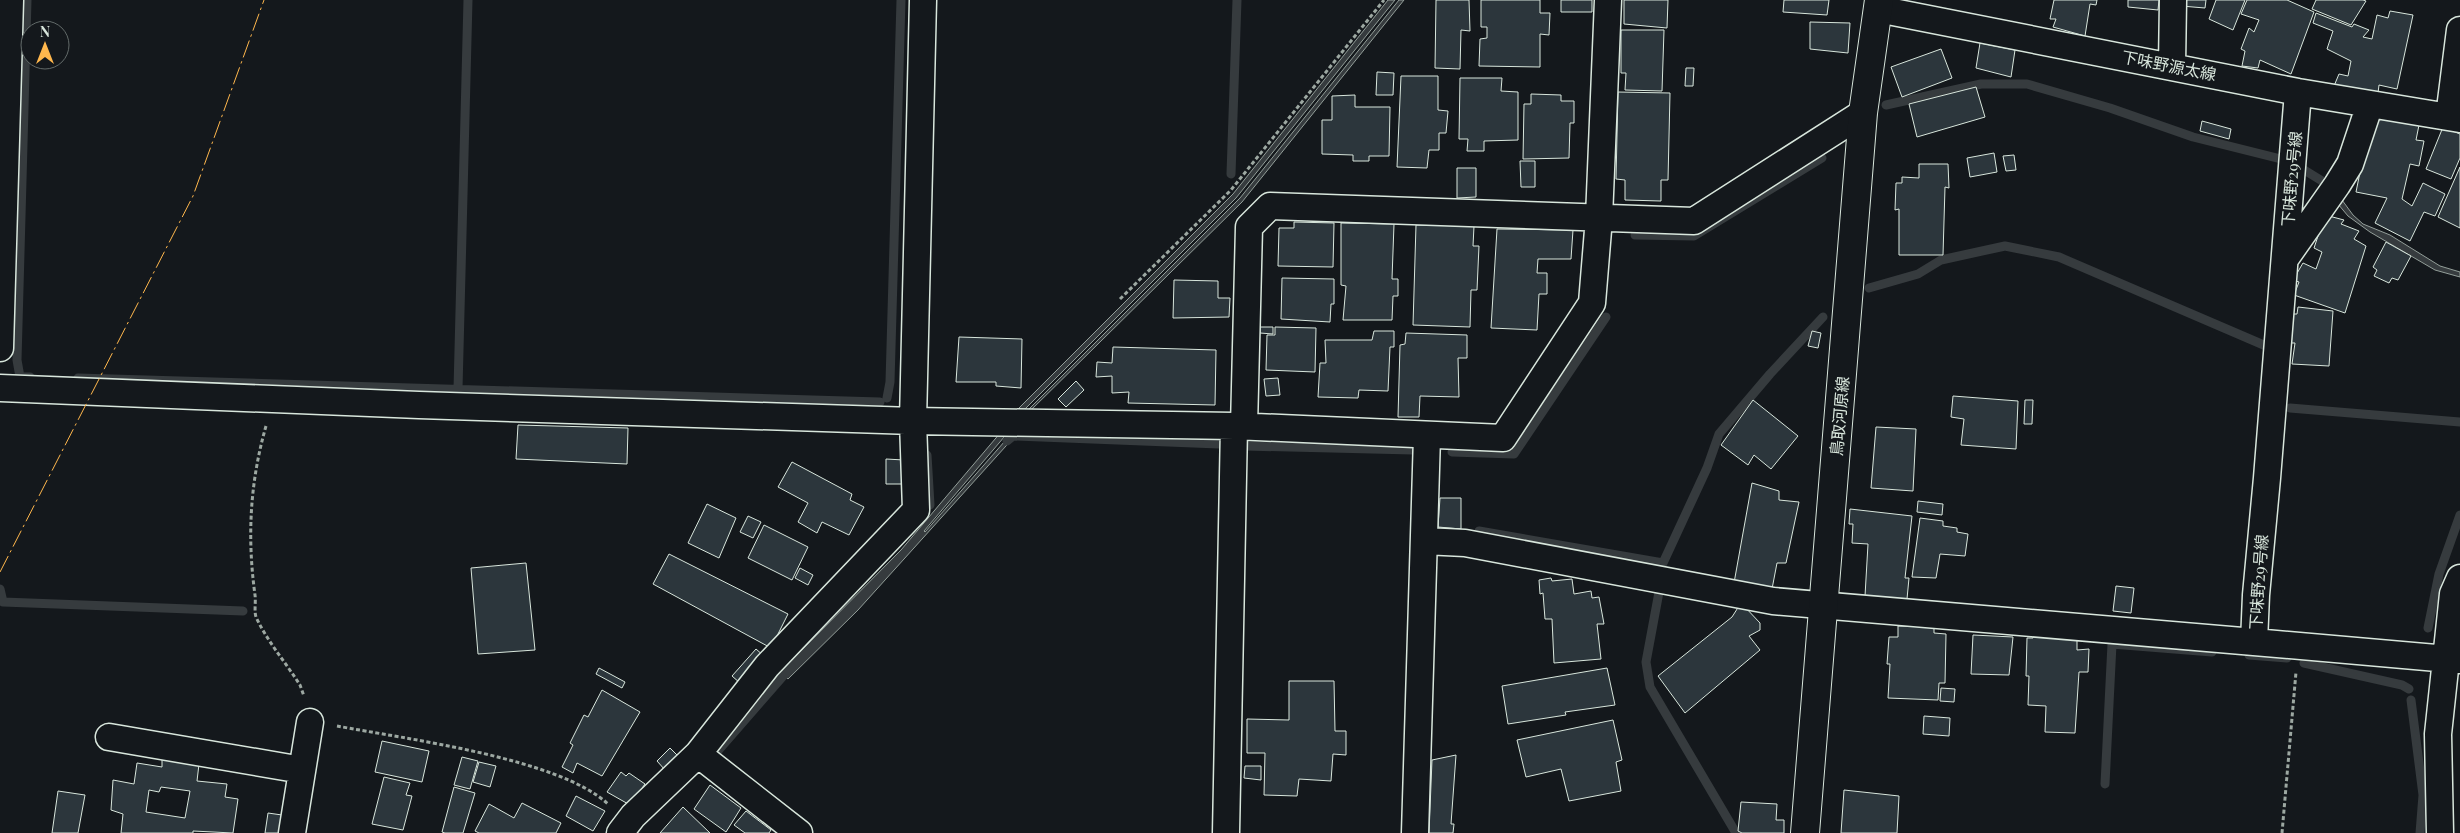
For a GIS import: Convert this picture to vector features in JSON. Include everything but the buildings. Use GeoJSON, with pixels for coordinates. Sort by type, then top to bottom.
{"type":"FeatureCollection","features":[{"type":"Feature","properties":{"kind":"main road","name":"鳥取河原線"},"geometry":{"type":"LineString","coordinates":[[1805,833],[1863,112],[1879,4]]}},
{"type":"Feature","properties":{"kind":"street"},"geometry":{"type":"LineString","coordinates":[[0,348],[10,0]]}},
{"type":"Feature","properties":{"kind":"street"},"geometry":{"type":"LineString","coordinates":[[624,828],[698,754],[767,666],[916,510],[913,421],[924,0]]}},
{"type":"Feature","properties":{"kind":"street"},"geometry":{"type":"LineString","coordinates":[[0,388],[913,421],[1239,426],[1504,438],[1592,303],[1599,218],[1608,0]]}},
{"type":"Feature","properties":{"kind":"street"},"geometry":{"type":"LineString","coordinates":[[2172,66],[2173,0]]}},
{"type":"Feature","properties":{"kind":"street","name":"下味野源太線"},"geometry":{"type":"LineString","coordinates":[[1879,4],[2298,92],[2454,118]]}},
{"type":"Feature","properties":{"kind":"street"},"geometry":{"type":"LineString","coordinates":[[2454,118],[2460,30]]}},
{"type":"Feature","properties":{"kind":"street","name":"下味野29号線"},"geometry":{"type":"LineString","coordinates":[[1424,541],[1465,543],[1773,601],[2254,642],[2256,595],[2298,92]]}},
{"type":"Feature","properties":{"kind":"street"},"geometry":{"type":"LineString","coordinates":[[2284,260],[2350,164],[2370,104]]}},
{"type":"Feature","properties":{"kind":"street"},"geometry":{"type":"LineString","coordinates":[[1226,833],[1239,426],[1249,227],[1270,206],[1694,221],[1863,112]]}},
{"type":"Feature","properties":{"kind":"street"},"geometry":{"type":"LineString","coordinates":[[1416,833],[1427,436]]}},
{"type":"Feature","properties":{"kind":"street"},"geometry":{"type":"LineString","coordinates":[[2440,833],[2438,734],[2453,660],[2452,594],[2460,578]]}},
{"type":"Feature","properties":{"kind":"street"},"geometry":{"type":"LineString","coordinates":[[2254,642],[2453,660]]}},
{"type":"Feature","properties":{"kind":"street"},"geometry":{"type":"LineString","coordinates":[[292,833],[310,722]]}},
{"type":"Feature","properties":{"kind":"street"},"geometry":{"type":"LineString","coordinates":[[109,737],[302,770]]}},
{"type":"Feature","properties":{"kind":"street"},"geometry":{"type":"LineString","coordinates":[[698,754],[799,833]]}},
{"type":"Feature","properties":{"kind":"path"},"geometry":{"type":"LineString","coordinates":[[1120,299],[1231,190],[1384,0]]}},
{"type":"Feature","properties":{"kind":"path"},"geometry":{"type":"LineString","coordinates":[[277,399],[259,450],[250,517],[250,559],[256,601],[255,616],[300,684],[310,722],[484,755],[530,766],[561,778],[600,797],[624,828]]}},
{"type":"Feature","properties":{"kind":"path"},"geometry":{"type":"LineString","coordinates":[[2282,833],[2297,646]]}},
{"type":"Feature","properties":{"kind":"shaded area"},"geometry":{"type":"Polygon","coordinates":[[[1388,0],[1395,0],[1236,198],[1020,414],[1017,410],[1233,194],[1388,0]]]}},
{"type":"Feature","properties":{"kind":"shaded area"},"geometry":{"type":"Polygon","coordinates":[[[1399,0],[1404,0],[1242,202],[1028,413],[1027,411],[1240,198],[1399,0]]]}},
{"type":"Feature","properties":{"kind":"shaded area"},"geometry":{"type":"Polygon","coordinates":[[[2342,200],[2353,215],[2363,224],[2390,235],[2440,266],[2460,272],[2460,277],[2435,270],[2370,232],[2348,216],[2338,204],[2342,200]]]}},
{"type":"Feature","properties":{"kind":"shaded area"},"geometry":{"type":"Polygon","coordinates":[[[1001,432],[1005,436],[925,532],[1012,433],[1015,436],[858,610],[788,679],[780,672],[901,550],[1001,432]]]}},
{"type":"Feature","properties":{"kind":"waterway"},"geometry":{"type":"LineString","coordinates":[[27,0],[17,360],[20,377],[30,377]]}},
{"type":"Feature","properties":{"kind":"waterway"},"geometry":{"type":"LineString","coordinates":[[458,389],[468,0]]}},
{"type":"Feature","properties":{"kind":"waterway"},"geometry":{"type":"LineString","coordinates":[[887,398],[890,382],[901,0]]}},
{"type":"Feature","properties":{"kind":"waterway"},"geometry":{"type":"LineString","coordinates":[[1231,174],[1237,0]]}},
{"type":"Feature","properties":{"kind":"waterway"},"geometry":{"type":"LineString","coordinates":[[1886,105],[1981,84],[2027,84],[2110,108],[2193,137],[2281,159]]}},
{"type":"Feature","properties":{"kind":"waterway"},"geometry":{"type":"LineString","coordinates":[[1635,235],[1694,236],[1822,158]]}},
{"type":"Feature","properties":{"kind":"waterway"},"geometry":{"type":"LineString","coordinates":[[2301,168],[2327,184]]}},
{"type":"Feature","properties":{"kind":"waterway"},"geometry":{"type":"LineString","coordinates":[[1869,288],[1918,274],[1941,260],[2005,246],[2059,257],[2266,346]]}},
{"type":"Feature","properties":{"kind":"waterway"},"geometry":{"type":"LineString","coordinates":[[1452,452],[1514,454],[1606,317]]}},
{"type":"Feature","properties":{"kind":"waterway"},"geometry":{"type":"LineString","coordinates":[[1479,531],[1663,563],[1707,468],[1719,434],[1770,374],[1823,317]]}},
{"type":"Feature","properties":{"kind":"waterway"},"geometry":{"type":"LineString","coordinates":[[78,378],[880,402]]}},
{"type":"Feature","properties":{"kind":"waterway"},"geometry":{"type":"LineString","coordinates":[[2290,408],[2460,422]]}},
{"type":"Feature","properties":{"kind":"waterway"},"geometry":{"type":"LineString","coordinates":[[1007,441],[1013,436],[1219,444]]}},
{"type":"Feature","properties":{"kind":"waterway"},"geometry":{"type":"LineString","coordinates":[[1245,446],[1413,450]]}},
{"type":"Feature","properties":{"kind":"waterway"},"geometry":{"type":"LineString","coordinates":[[927,455],[930,505]]}},
{"type":"Feature","properties":{"kind":"waterway"},"geometry":{"type":"LineString","coordinates":[[2428,628],[2439,574],[2460,515]]}},
{"type":"Feature","properties":{"kind":"waterway"},"geometry":{"type":"LineString","coordinates":[[0,589],[3,602],[243,611]]}},
{"type":"Feature","properties":{"kind":"waterway"},"geometry":{"type":"LineString","coordinates":[[1659,592],[1646,662],[1650,687],[1736,833]]}},
{"type":"Feature","properties":{"kind":"waterway"},"geometry":{"type":"LineString","coordinates":[[2105,784],[2112,644],[2212,652]]}},
{"type":"Feature","properties":{"kind":"waterway"},"geometry":{"type":"LineString","coordinates":[[2249,655],[2287,658]]}},
{"type":"Feature","properties":{"kind":"waterway"},"geometry":{"type":"LineString","coordinates":[[2304,663],[2402,685],[2409,689]]}},
{"type":"Feature","properties":{"kind":"waterway"},"geometry":{"type":"LineString","coordinates":[[709,761],[791,667]]}},
{"type":"Feature","properties":{"kind":"waterway"},"geometry":{"type":"LineString","coordinates":[[2411,700],[2423,795],[2420,833]]}},
{"type":"Feature","properties":{"kind":"power"},"geometry":{"type":"LineString","coordinates":[[0,572],[193,196],[264,0]]}}]}
